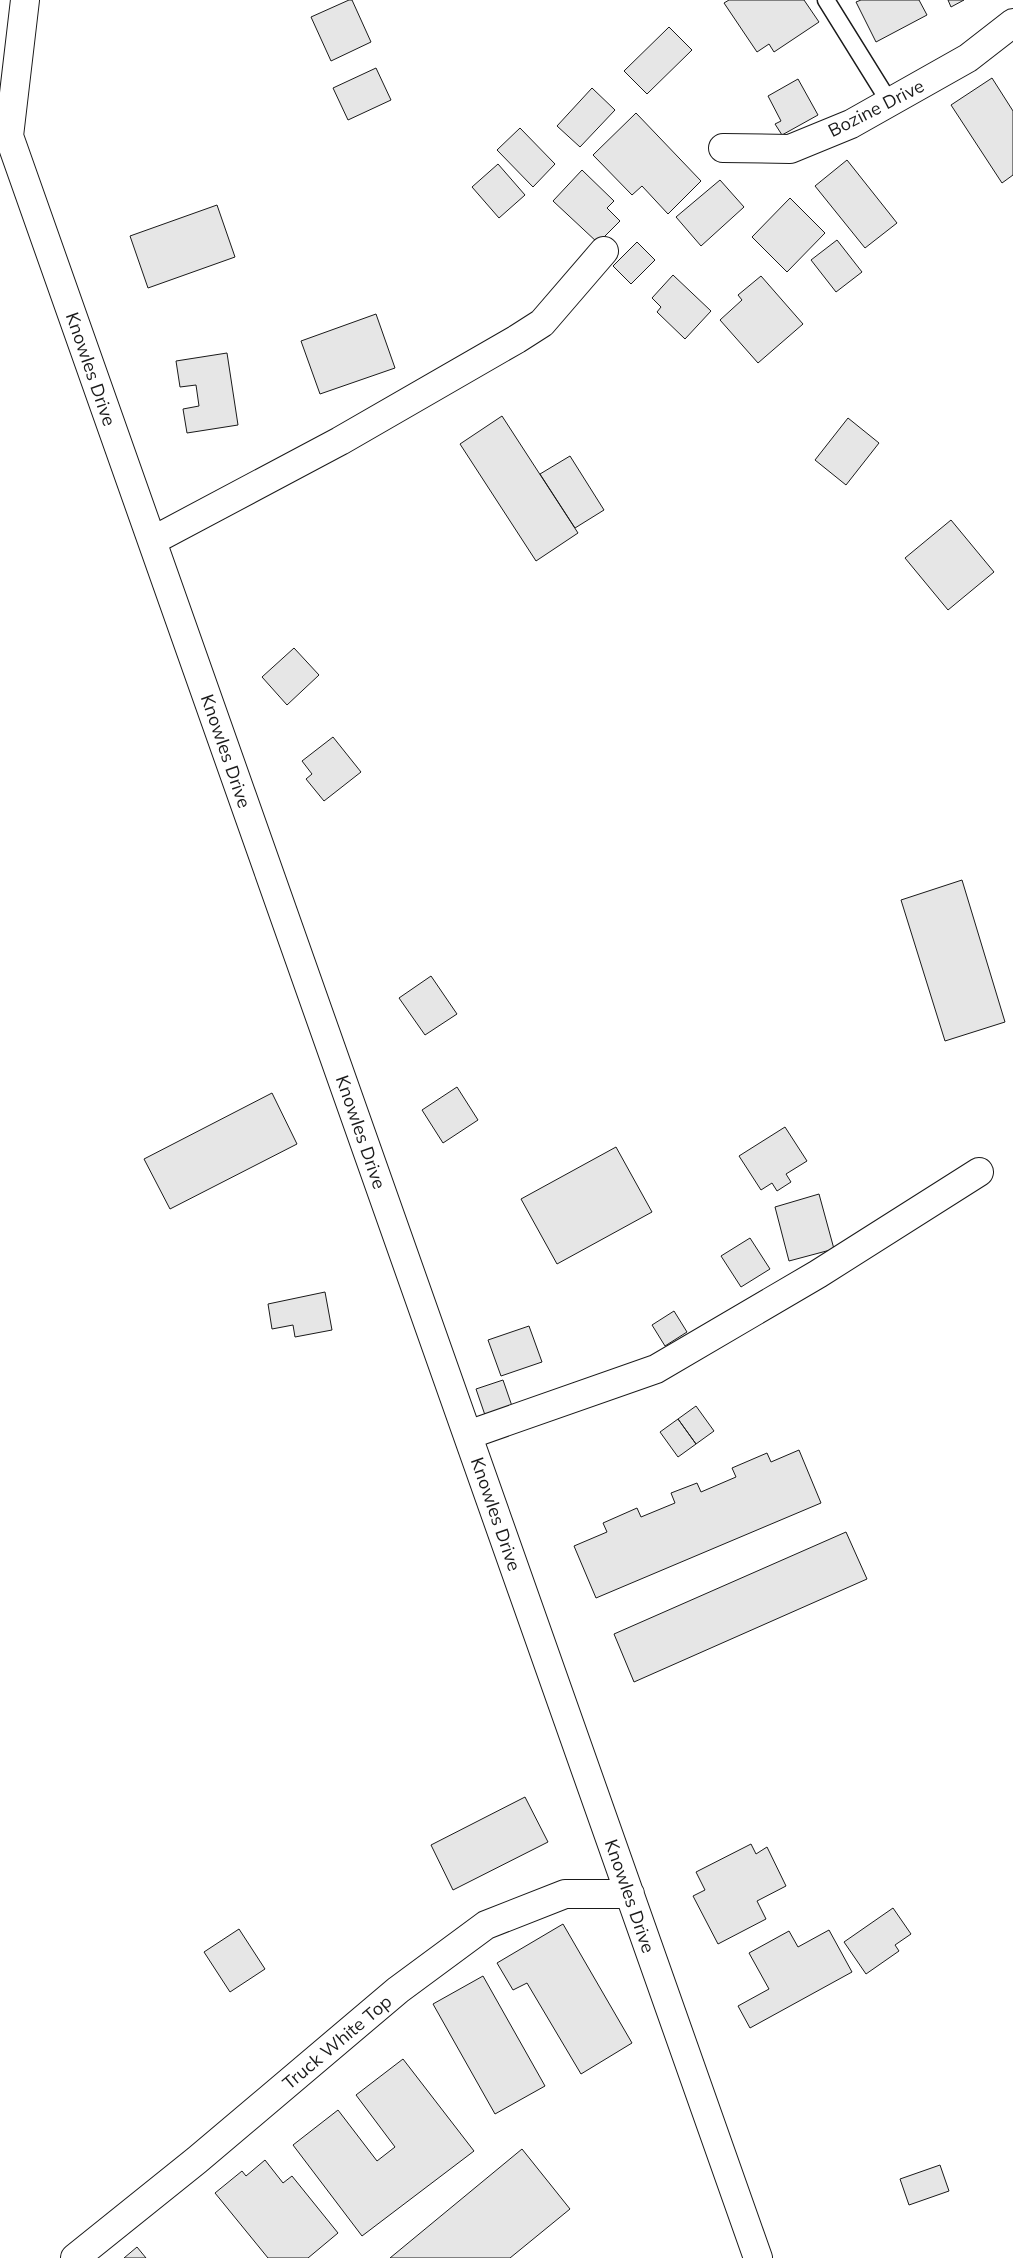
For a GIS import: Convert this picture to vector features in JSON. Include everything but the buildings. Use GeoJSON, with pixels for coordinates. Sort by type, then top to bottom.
{"type":"FeatureCollection","features":[{"type":"Feature","properties":{"kind":"street","name":"Knowles Drive"},"geometry":{"type":"LineString","coordinates":[[25,0],[9,136],[758,2258]]}},
{"type":"Feature","properties":{"kind":"street","name":"Bozine Drive"},"geometry":{"type":"LineString","coordinates":[[723,148],[790,149],[851,124],[968,58],[1013,23]]}},
{"type":"Feature","properties":{"kind":"street"},"geometry":{"type":"LineString","coordinates":[[152,540],[340,441],[517,340],[542,323],[604,251]]}},
{"type":"Feature","properties":{"kind":"street"},"geometry":{"type":"LineString","coordinates":[[468,1435],[656,1369],[818,1274],[980,1172]]}},
{"type":"Feature","properties":{"kind":"street","name":"Truck White Top"},"geometry":{"type":"LineString","coordinates":[[75,2258],[196,2160],[398,1990],[486,1926],[565,1894],[630,1894]]}},
{"type":"Feature","properties":{"kind":"lane"},"geometry":{"type":"LineString","coordinates":[[826,0],[890,103]]}}]}
